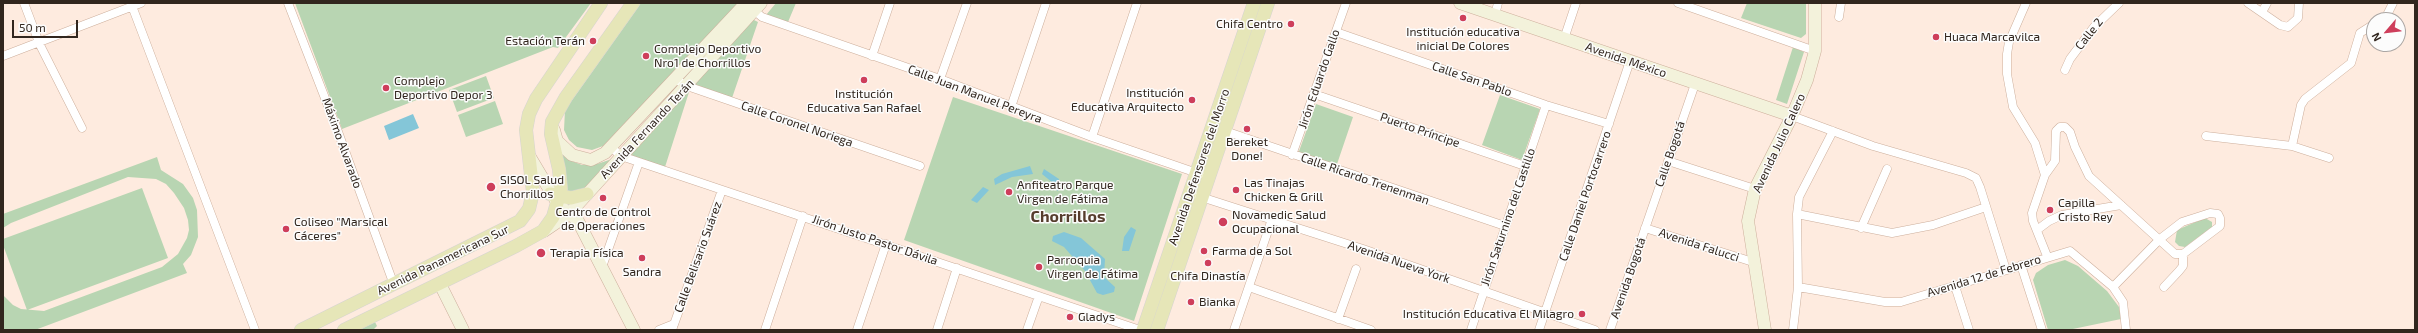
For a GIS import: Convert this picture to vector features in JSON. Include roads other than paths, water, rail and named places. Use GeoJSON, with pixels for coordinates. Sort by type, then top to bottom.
{"type":"FeatureCollection","features":[{"type":"Feature","properties":{"kind":"main road","name":"Avenida Panamericana Sur"},"geometry":{"type":"LineString","coordinates":[[301,330],[520,221],[528,209],[533,192],[528,152],[527,122],[532,106],[601,3]]}},
{"type":"Feature","properties":{"kind":"main road"},"geometry":{"type":"LineString","coordinates":[[556,198],[559,169],[551,134],[555,115],[566,97],[633,3]]}},
{"type":"Feature","properties":{"kind":"main road","name":"Avenida Defensores del Morro"},"geometry":{"type":"LineString","coordinates":[[1157,330],[1202,198],[1203,175],[1254,3]]}},
{"type":"Feature","properties":{"kind":"main road","name":"Avenida Defensores del Morro"},"geometry":{"type":"LineString","coordinates":[[1141,330],[1190,193],[1203,175],[1225,131],[1268,3]]}},
{"type":"Feature","properties":{"kind":"main road","name":"Avenida México"},"geometry":{"type":"LineString","coordinates":[[1460,3],[1694,84],[1792,116]]}},
{"type":"Feature","properties":{"kind":"main road","name":"Avenida Julio Calero"},"geometry":{"type":"LineString","coordinates":[[1765,330],[1748,221],[1755,189],[1792,116],[1807,80],[1815,51],[1815,3]]}},
{"type":"Feature","properties":{"kind":"main road","name":"Avenida Fernando Terán"},"geometry":{"type":"LineString","coordinates":[[555,115],[554,124],[558,140],[572,155],[591,160],[616,152],[687,86],[752,5]]}},
{"type":"Feature","properties":{"kind":"main road","name":"Avenida Fernando Terán"},"geometry":{"type":"LineString","coordinates":[[543,231],[569,214],[587,194],[616,152],[675,79],[752,5]]}},
{"type":"Feature","properties":{"kind":"main road"},"geometry":{"type":"LineString","coordinates":[[528,152],[556,198],[569,214],[578,221],[634,330]]}},
{"type":"Feature","properties":{"kind":"main road"},"geometry":{"type":"LineString","coordinates":[[556,198],[576,198],[587,194]]}},
{"type":"Feature","properties":{"kind":"main road","name":"Avenida Panamericana Sur"},"geometry":{"type":"LineString","coordinates":[[344,330],[440,284],[543,231],[554,217],[556,198]]}},
{"type":"Feature","properties":{"kind":"main road"},"geometry":{"type":"LineString","coordinates":[[440,284],[462,330]]}},
{"type":"Feature","properties":{"kind":"street"},"geometry":{"type":"LineString","coordinates":[[24,3],[39,42],[82,128]]}},
{"type":"Feature","properties":{"kind":"street"},"geometry":{"type":"LineString","coordinates":[[3,56],[141,3]]}},
{"type":"Feature","properties":{"kind":"street","name":"Máximo Alvarado"},"geometry":{"type":"LineString","coordinates":[[288,3],[337,128],[394,285]]}},
{"type":"Feature","properties":{"kind":"street"},"geometry":{"type":"LineString","coordinates":[[872,56],[890,3]]}},
{"type":"Feature","properties":{"kind":"street"},"geometry":{"type":"LineString","coordinates":[[940,79],[967,3]]}},
{"type":"Feature","properties":{"kind":"street"},"geometry":{"type":"LineString","coordinates":[[1010,107],[1046,3]]}},
{"type":"Feature","properties":{"kind":"street"},"geometry":{"type":"LineString","coordinates":[[1092,137],[1137,3]]}},
{"type":"Feature","properties":{"kind":"street","name":"Jirón Eduardo Gallo"},"geometry":{"type":"LineString","coordinates":[[1292,155],[1346,3]]}},
{"type":"Feature","properties":{"kind":"street"},"geometry":{"type":"LineString","coordinates":[[1495,15],[1498,3]]}},
{"type":"Feature","properties":{"kind":"street"},"geometry":{"type":"LineString","coordinates":[[1564,39],[1576,3]]}},
{"type":"Feature","properties":{"kind":"street"},"geometry":{"type":"LineString","coordinates":[[1678,3],[1815,51]]}},
{"type":"Feature","properties":{"kind":"street"},"geometry":{"type":"LineString","coordinates":[[1839,17],[1841,3]]}},
{"type":"Feature","properties":{"kind":"street"},"geometry":{"type":"LineString","coordinates":[[2026,3],[2009,42],[2007,54],[2007,74],[2013,107],[2035,143],[2045,175]]}},
{"type":"Feature","properties":{"kind":"street","name":"Calle 2"},"geometry":{"type":"LineString","coordinates":[[2065,70],[2070,59],[2094,27],[2119,3]]}},
{"type":"Feature","properties":{"kind":"street"},"geometry":{"type":"LineString","coordinates":[[2248,3],[2280,25],[2288,27],[2298,18],[2299,3]]}},
{"type":"Feature","properties":{"kind":"street"},"geometry":{"type":"LineString","coordinates":[[2262,12],[2267,3]]}},
{"type":"Feature","properties":{"kind":"street"},"geometry":{"type":"LineString","coordinates":[[2388,12],[2393,3]]}},
{"type":"Feature","properties":{"kind":"street","name":"Calle Juan Manuel Pereyra"},"geometry":{"type":"LineString","coordinates":[[752,5],[762,17],[940,79],[1010,107],[1092,137],[1203,175]]}},
{"type":"Feature","properties":{"kind":"street"},"geometry":{"type":"LineString","coordinates":[[132,6],[255,330]]}},
{"type":"Feature","properties":{"kind":"street"},"geometry":{"type":"LineString","coordinates":[[2292,146],[2301,104],[2305,99],[2351,63],[2360,34],[2366,30]]}},
{"type":"Feature","properties":{"kind":"street","name":"Calle San Pablo"},"geometry":{"type":"LineString","coordinates":[[1336,32],[1546,104],[1610,124]]}},
{"type":"Feature","properties":{"kind":"street","name":"Calle Daniel Portocarrero"},"geometry":{"type":"LineString","coordinates":[[1539,330],[1610,124],[1630,61]]}},
{"type":"Feature","properties":{"kind":"street","name":"Calle Coronel Noriega"},"geometry":{"type":"LineString","coordinates":[[675,79],[687,86],[920,166]]}},
{"type":"Feature","properties":{"kind":"street","name":"Calle Bogotá"},"geometry":{"type":"LineString","coordinates":[[1646,226],[1694,84]]}},
{"type":"Feature","properties":{"kind":"street","name":"Puerto Príncipe"},"geometry":{"type":"LineString","coordinates":[[1314,94],[1525,166]]}},
{"type":"Feature","properties":{"kind":"street","name":"Jirón Saturnino del Castillo"},"geometry":{"type":"LineString","coordinates":[[1471,330],[1546,104]]}},
{"type":"Feature","properties":{"kind":"street"},"geometry":{"type":"LineString","coordinates":[[1792,116],[1873,146],[1966,173],[1976,178],[2006,270]]}},
{"type":"Feature","properties":{"kind":"street"},"geometry":{"type":"LineString","coordinates":[[2047,256],[2032,213],[2045,175],[2055,161],[2056,131],[2063,126],[2069,129],[2087,172],[2121,205],[2160,239],[2175,254],[2183,254],[2220,226],[2221,224],[2218,214],[2210,213],[2189,219],[2160,239],[2113,287]]}},
{"type":"Feature","properties":{"kind":"street"},"geometry":{"type":"LineString","coordinates":[[1793,330],[1798,287],[1797,214],[1799,197],[1833,130]]}},
{"type":"Feature","properties":{"kind":"street","name":"Calle Ricardo Trenenman"},"geometry":{"type":"LineString","coordinates":[[1225,131],[1292,155],[1505,226]]}},
{"type":"Feature","properties":{"kind":"street"},"geometry":{"type":"LineString","coordinates":[[2206,136],[2292,146],[2329,158]]}},
{"type":"Feature","properties":{"kind":"street","name":"Jirón Justo Pastor Dávila"},"geometry":{"type":"LineString","coordinates":[[616,152],[639,162],[1141,330]]}},
{"type":"Feature","properties":{"kind":"street"},"geometry":{"type":"LineString","coordinates":[[1668,161],[1755,189]]}},
{"type":"Feature","properties":{"kind":"street","name":"Avenida Fernando Terán"},"geometry":{"type":"LineString","coordinates":[[602,267],[639,162]]}},
{"type":"Feature","properties":{"kind":"street"},"geometry":{"type":"LineString","coordinates":[[1861,228],[1887,169]]}},
{"type":"Feature","properties":{"kind":"street","name":"Calle Belisario Suárez"},"geometry":{"type":"LineString","coordinates":[[659,330],[673,327],[722,190]]}},
{"type":"Feature","properties":{"kind":"street","name":"Avenida Nueva York"},"geometry":{"type":"LineString","coordinates":[[1190,193],[1272,219],[1595,330]]}},
{"type":"Feature","properties":{"kind":"street"},"geometry":{"type":"LineString","coordinates":[[2037,230],[2049,220],[2062,216],[2121,205]]}},
{"type":"Feature","properties":{"kind":"street"},"geometry":{"type":"LineString","coordinates":[[1797,214],[1892,233],[1933,225],[1986,207]]}},
{"type":"Feature","properties":{"kind":"street"},"geometry":{"type":"LineString","coordinates":[[765,330],[803,216]]}},
{"type":"Feature","properties":{"kind":"street"},"geometry":{"type":"LineString","coordinates":[[1234,330],[1272,219]]}},
{"type":"Feature","properties":{"kind":"street","name":"Avenida Falucci"},"geometry":{"type":"LineString","coordinates":[[1646,226],[1754,262]]}},
{"type":"Feature","properties":{"kind":"street","name":"Avenida Bogotá"},"geometry":{"type":"LineString","coordinates":[[1610,330],[1646,226]]}},
{"type":"Feature","properties":{"kind":"street"},"geometry":{"type":"LineString","coordinates":[[857,330],[886,244]]}},
{"type":"Feature","properties":{"kind":"street","name":"Avenida 12 de Febrero"},"geometry":{"type":"LineString","coordinates":[[1798,287],[1885,302],[1901,302],[2021,266],[2047,256],[2070,251],[2113,287],[2122,302],[2126,330]]}},
{"type":"Feature","properties":{"kind":"street"},"geometry":{"type":"LineString","coordinates":[[2164,287],[2183,266],[2183,254]]}},
{"type":"Feature","properties":{"kind":"street"},"geometry":{"type":"LineString","coordinates":[[2021,266],[2042,330]]}},
{"type":"Feature","properties":{"kind":"street"},"geometry":{"type":"LineString","coordinates":[[937,330],[957,268]]}},
{"type":"Feature","properties":{"kind":"street"},"geometry":{"type":"LineString","coordinates":[[1338,319],[1356,269]]}},
{"type":"Feature","properties":{"kind":"street"},"geometry":{"type":"LineString","coordinates":[[1955,286],[1969,330]]}},
{"type":"Feature","properties":{"kind":"street"},"geometry":{"type":"LineString","coordinates":[[1249,287],[1372,330]]}},
{"type":"Feature","properties":{"kind":"street"},"geometry":{"type":"LineString","coordinates":[[1028,330],[1039,296]]}},
{"type":"Feature","properties":{"kind":"water"},"geometry":{"type":"Polygon","coordinates":[[[413,114],[419,128],[389,140],[384,126],[413,114]]]}},
{"type":"Feature","properties":{"kind":"water"},"geometry":{"type":"Polygon","coordinates":[[[1030,166],[1033,174],[1012,177],[995,185],[994,179],[1002,174],[1030,166]]]}},
{"type":"Feature","properties":{"kind":"water"},"geometry":{"type":"Polygon","coordinates":[[[1044,169],[1059,179],[1058,191],[1052,187],[1053,183],[1042,174],[1044,169]]]}},
{"type":"Feature","properties":{"kind":"water"},"geometry":{"type":"Polygon","coordinates":[[[983,187],[989,190],[977,203],[971,200],[983,187]]]}},
{"type":"Feature","properties":{"kind":"water"},"geometry":{"type":"Polygon","coordinates":[[[1131,227],[1136,230],[1129,251],[1122,251],[1124,237],[1131,227]]]}},
{"type":"Feature","properties":{"kind":"water"},"geometry":{"type":"Polygon","coordinates":[[[1064,232],[1081,238],[1105,259],[1104,277],[1115,287],[1114,292],[1103,295],[1097,293],[1085,271],[1064,247],[1052,241],[1053,236],[1064,232]]]}},
{"type":"Feature","properties":{"kind":"place","name":"Institución educativa inicial De Colores"},"geometry":{"type":"Point","coordinates":[1463,18]}},
{"type":"Feature","properties":{"kind":"place","name":"Chifa Centro"},"geometry":{"type":"Point","coordinates":[1291,24]}},
{"type":"Feature","properties":{"kind":"place","name":"Huaca Marcavilca"},"geometry":{"type":"Point","coordinates":[1936,37]}},
{"type":"Feature","properties":{"kind":"place","name":"Estación Terán"},"geometry":{"type":"Point","coordinates":[593,41]}},
{"type":"Feature","properties":{"kind":"place","name":"Complejo Deportivo Nro1 de Chorrillos"},"geometry":{"type":"Point","coordinates":[646,56]}},
{"type":"Feature","properties":{"kind":"place","name":"Institución Educativa San Rafael"},"geometry":{"type":"Point","coordinates":[864,80]}},
{"type":"Feature","properties":{"kind":"place","name":"Complejo Deportivo Depor 3"},"geometry":{"type":"Point","coordinates":[386,88]}},
{"type":"Feature","properties":{"kind":"place","name":"Institución Educativa Arquitecto"},"geometry":{"type":"Point","coordinates":[1192,100]}},
{"type":"Feature","properties":{"kind":"place","name":"Bereket Done!"},"geometry":{"type":"Point","coordinates":[1247,129]}},
{"type":"Feature","properties":{"kind":"place","name":"SISOL Salud Chorrillos"},"geometry":{"type":"Point","coordinates":[491,187]}},
{"type":"Feature","properties":{"kind":"place","name":"Las Tinajas Chicken & Grill"},"geometry":{"type":"Point","coordinates":[1236,190]}},
{"type":"Feature","properties":{"kind":"place","name":"Anfiteatro Parque Virgen de Fátima"},"geometry":{"type":"Point","coordinates":[1009,192]}},
{"type":"Feature","properties":{"kind":"place","name":"Centro de Control de Operaciones"},"geometry":{"type":"Point","coordinates":[603,198]}},
{"type":"Feature","properties":{"kind":"place","name":"Capilla Cristo Rey"},"geometry":{"type":"Point","coordinates":[2050,210]}},
{"type":"Feature","properties":{"kind":"place","name":"Novamedic Salud Ocupacional"},"geometry":{"type":"Point","coordinates":[1223,222]}},
{"type":"Feature","properties":{"kind":"place","name":"Coliseo \"Marsical Cáceres\""},"geometry":{"type":"Point","coordinates":[286,229]}},
{"type":"Feature","properties":{"kind":"place","name":"Farma de a Sol"},"geometry":{"type":"Point","coordinates":[1204,251]}},
{"type":"Feature","properties":{"kind":"place","name":"Terapia Física"},"geometry":{"type":"Point","coordinates":[541,253]}},
{"type":"Feature","properties":{"kind":"place","name":"Sandra"},"geometry":{"type":"Point","coordinates":[642,258]}},
{"type":"Feature","properties":{"kind":"place","name":"Chifa Dinastía"},"geometry":{"type":"Point","coordinates":[1208,263]}},
{"type":"Feature","properties":{"kind":"place","name":"Parroquia Virgen de Fátima"},"geometry":{"type":"Point","coordinates":[1039,267]}},
{"type":"Feature","properties":{"kind":"place","name":"Bianka"},"geometry":{"type":"Point","coordinates":[1191,302]}},
{"type":"Feature","properties":{"kind":"place","name":"Institución Educativa El Milagro"},"geometry":{"type":"Point","coordinates":[1582,314]}},
{"type":"Feature","properties":{"kind":"place","name":"Gladys"},"geometry":{"type":"Point","coordinates":[1070,317]}},
{"type":"Feature","properties":{"kind":"district","name":"Chorrillos"},"geometry":{"type":"Point","coordinates":[1068,217]}}]}
